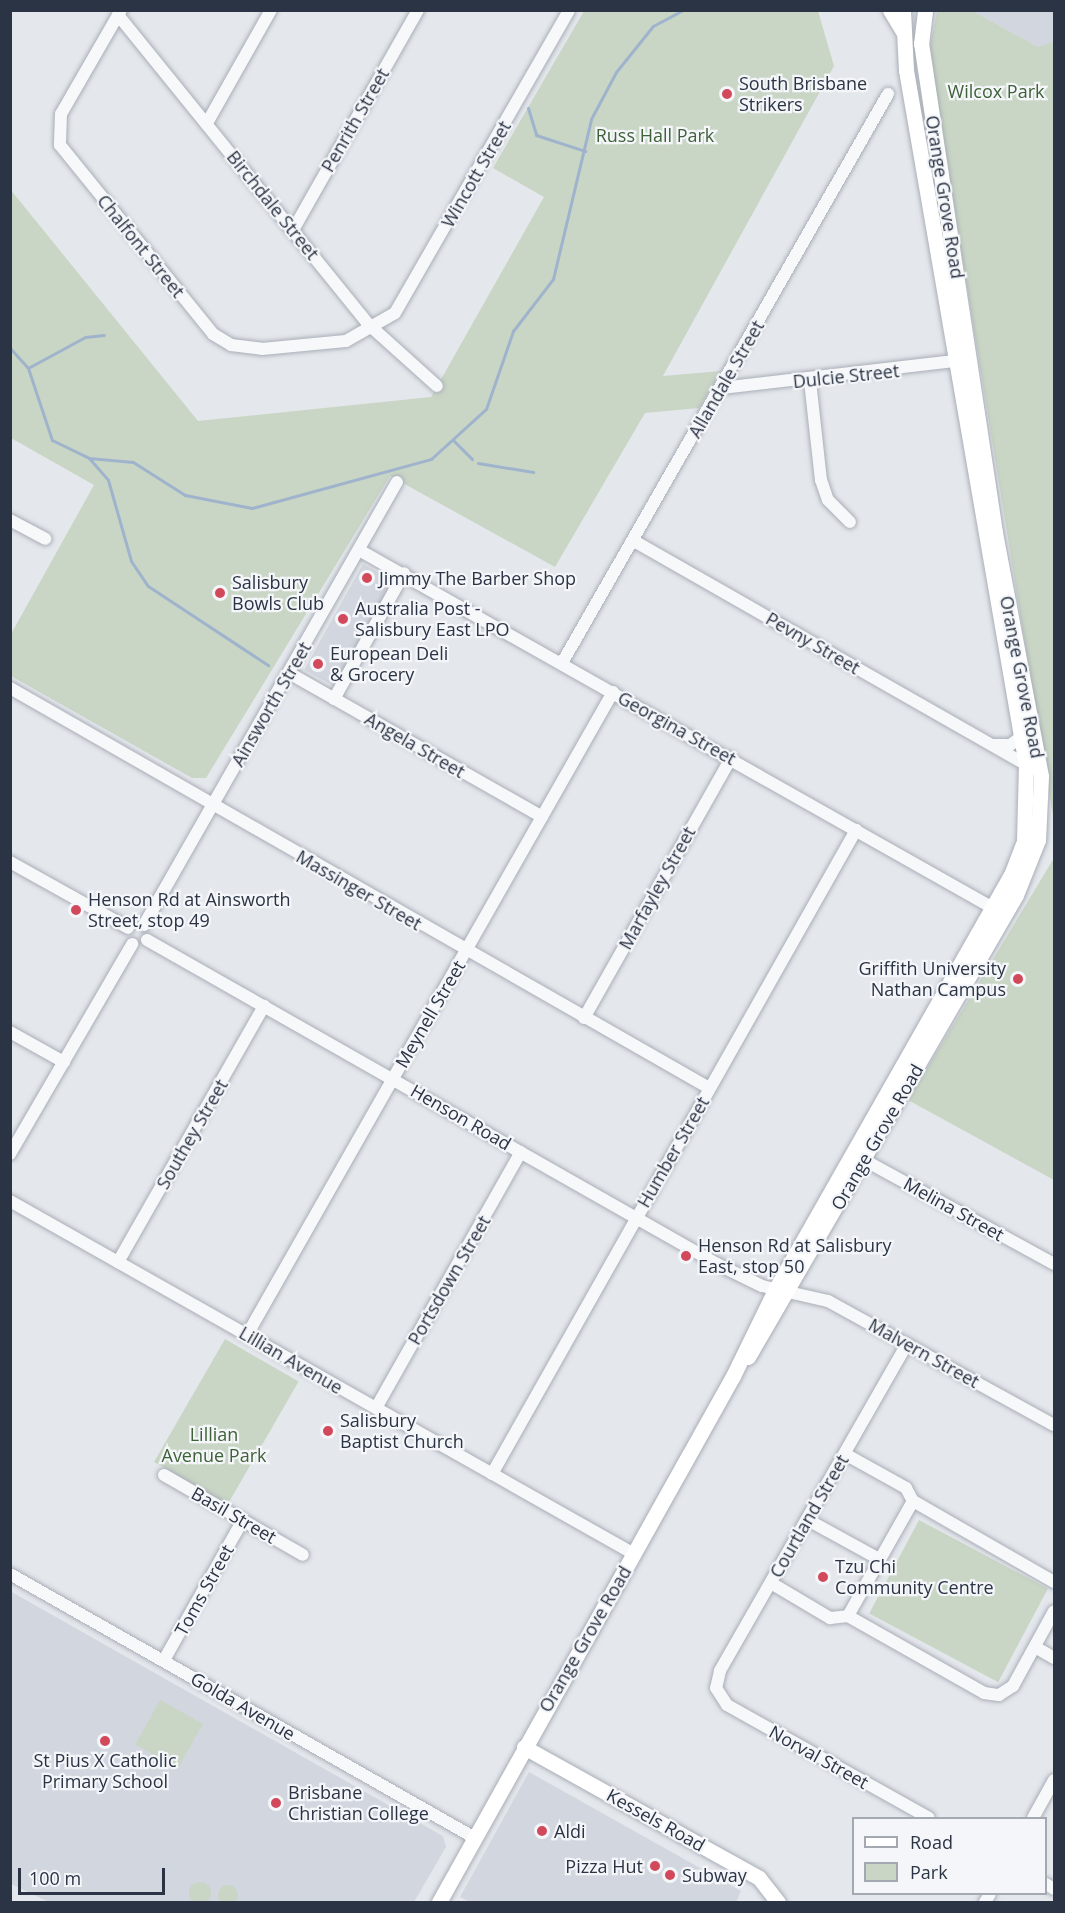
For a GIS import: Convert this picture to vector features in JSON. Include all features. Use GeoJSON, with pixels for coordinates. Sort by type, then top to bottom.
{"type":"FeatureCollection","features":[{"type":"Feature","properties":{"kind":"main road"},"geometry":{"type":"LineString","coordinates":[[890,10],[903,32]]}},
{"type":"Feature","properties":{"kind":"main road","name":"Orange Grove Road"},"geometry":{"type":"LineString","coordinates":[[439,1902],[524,1747],[858,1157],[993,908],[1024,841],[1026,765],[954,365],[903,32],[903,10]]}},
{"type":"Feature","properties":{"kind":"main road","name":"Orange Grove Road"},"geometry":{"type":"LineString","coordinates":[[858,1157],[1016,895],[1038,840],[1041,776],[995,532],[921,44],[925,10]]}},
{"type":"Feature","properties":{"kind":"main road","name":"Kessels Road"},"geometry":{"type":"LineString","coordinates":[[524,1747],[759,1878],[778,1902]]}},
{"type":"Feature","properties":{"kind":"street"},"geometry":{"type":"LineString","coordinates":[[207,123],[272,10]]}},
{"type":"Feature","properties":{"kind":"street","name":"Penrith Street"},"geometry":{"type":"LineString","coordinates":[[293,230],[418,10]]}},
{"type":"Feature","properties":{"kind":"street","name":"Wincott Street"},"geometry":{"type":"LineString","coordinates":[[375,330],[402,304],[569,10]]}},
{"type":"Feature","properties":{"kind":"street","name":"Birchdale Street"},"geometry":{"type":"LineString","coordinates":[[119,13],[375,330],[437,386]]}},
{"type":"Feature","properties":{"kind":"street","name":"Chalfont Street"},"geometry":{"type":"LineString","coordinates":[[119,13],[58,121],[57,136],[64,152],[222,341],[262,349],[346,341],[375,330]]}},
{"type":"Feature","properties":{"kind":"street","name":"Allandale Street"},"geometry":{"type":"LineString","coordinates":[[562,663],[634,541],[888,94]]}},
{"type":"Feature","properties":{"kind":"street","name":"Dulcie Street"},"geometry":{"type":"LineString","coordinates":[[721,388],[954,365],[970,357]]}},
{"type":"Feature","properties":{"kind":"street"},"geometry":{"type":"LineString","coordinates":[[810,381],[821,480],[828,500],[850,522]]}},
{"type":"Feature","properties":{"kind":"street","name":"Ainsworth Street"},"geometry":{"type":"LineString","coordinates":[[144,925],[397,482]]}},
{"type":"Feature","properties":{"kind":"street"},"geometry":{"type":"LineString","coordinates":[[10,520],[45,539]]}},
{"type":"Feature","properties":{"kind":"street","name":"Pevny Street"},"geometry":{"type":"LineString","coordinates":[[634,541],[1026,765]]}},
{"type":"Feature","properties":{"kind":"street","name":"Georgina Street"},"geometry":{"type":"LineString","coordinates":[[359,550],[404,573],[993,908]]}},
{"type":"Feature","properties":{"kind":"street"},"geometry":{"type":"LineString","coordinates":[[334,699],[404,573]]}},
{"type":"Feature","properties":{"kind":"street","name":"Angela Street"},"geometry":{"type":"LineString","coordinates":[[289,673],[542,817]]}},
{"type":"Feature","properties":{"kind":"street","name":"Massinger Street"},"geometry":{"type":"LineString","coordinates":[[10,688],[710,1088]]}},
{"type":"Feature","properties":{"kind":"street","name":"Meynell Street"},"geometry":{"type":"LineString","coordinates":[[247,1335],[613,692]]}},
{"type":"Feature","properties":{"kind":"street"},"geometry":{"type":"LineString","coordinates":[[993,745],[1010,745],[1020,737]]}},
{"type":"Feature","properties":{"kind":"street","name":"Marfayley Street"},"geometry":{"type":"LineString","coordinates":[[584,1018],[731,758]]}},
{"type":"Feature","properties":{"kind":"street","name":"Humber Street"},"geometry":{"type":"LineString","coordinates":[[492,1474],[856,830]]}},
{"type":"Feature","properties":{"kind":"street"},"geometry":{"type":"LineString","coordinates":[[10,862],[128,928],[144,925],[147,940],[132,944]]}},
{"type":"Feature","properties":{"kind":"street"},"geometry":{"type":"LineString","coordinates":[[10,1154],[132,944],[128,928]]}},
{"type":"Feature","properties":{"kind":"street","name":"Henson Road"},"geometry":{"type":"LineString","coordinates":[[147,940],[726,1269],[783,1290]]}},
{"type":"Feature","properties":{"kind":"street","name":"Southey Street"},"geometry":{"type":"LineString","coordinates":[[118,1262],[264,1006]]}},
{"type":"Feature","properties":{"kind":"street"},"geometry":{"type":"LineString","coordinates":[[10,1032],[64,1062]]}},
{"type":"Feature","properties":{"kind":"street","name":"Portsdown Street"},"geometry":{"type":"LineString","coordinates":[[376,1408],[521,1152]]}},
{"type":"Feature","properties":{"kind":"street","name":"Melina Street"},"geometry":{"type":"LineString","coordinates":[[858,1157],[1054,1264]]}},
{"type":"Feature","properties":{"kind":"street","name":"Lillian Avenue"},"geometry":{"type":"LineString","coordinates":[[10,1201],[634,1554]]}},
{"type":"Feature","properties":{"kind":"street","name":"Malvern Street"},"geometry":{"type":"LineString","coordinates":[[783,1290],[828,1301],[1054,1425]]}},
{"type":"Feature","properties":{"kind":"street","name":"Courtland Street"},"geometry":{"type":"LineString","coordinates":[[716,1688],[720,1671],[907,1344]]}},
{"type":"Feature","properties":{"kind":"street"},"geometry":{"type":"LineString","coordinates":[[845,1454],[906,1488],[913,1501],[1054,1582]]}},
{"type":"Feature","properties":{"kind":"street","name":"Basil Street"},"geometry":{"type":"LineString","coordinates":[[164,1475],[303,1555]]}},
{"type":"Feature","properties":{"kind":"street"},"geometry":{"type":"LineString","coordinates":[[848,1616],[913,1501]]}},
{"type":"Feature","properties":{"kind":"street","name":"Toms Street"},"geometry":{"type":"LineString","coordinates":[[164,1660],[243,1520]]}},
{"type":"Feature","properties":{"kind":"street"},"geometry":{"type":"LineString","coordinates":[[808,1520],[879,1559]]}},
{"type":"Feature","properties":{"kind":"street","name":"Golda Avenue"},"geometry":{"type":"LineString","coordinates":[[10,1574],[475,1838]]}},
{"type":"Feature","properties":{"kind":"street"},"geometry":{"type":"LineString","coordinates":[[771,1583],[830,1618],[848,1616],[990,1695],[1013,1686],[1054,1611]]}},
{"type":"Feature","properties":{"kind":"street"},"geometry":{"type":"LineString","coordinates":[[1035,1647],[1054,1658]]}},
{"type":"Feature","properties":{"kind":"street","name":"Norval Street"},"geometry":{"type":"LineString","coordinates":[[716,1688],[727,1705],[927,1817]]}},
{"type":"Feature","properties":{"kind":"street"},"geometry":{"type":"LineString","coordinates":[[1033,1817],[1054,1780]]}},
{"type":"Feature","properties":{"kind":"shaded area"},"geometry":{"type":"Polygon","coordinates":[[[973,11],[1054,11],[1054,56],[973,11]]]}},
{"type":"Feature","properties":{"kind":"shaded area"},"geometry":{"type":"Polygon","coordinates":[[[363,564],[394,581],[335,687],[304,670],[363,564]]]}},
{"type":"Feature","properties":{"kind":"shaded area"},"geometry":{"type":"Polygon","coordinates":[[[10,1591],[443,1836],[446,1847],[414,1902],[49,1902],[11,1884],[10,1591]]]}},
{"type":"Feature","properties":{"kind":"shaded area"},"geometry":{"type":"Polygon","coordinates":[[[529,1772],[741,1891],[736,1902],[470,1902],[460,1897],[529,1772]]]}},
{"type":"Feature","properties":{"kind":"green space","name":"Russ Hall Park"},"geometry":{"type":"Polygon","coordinates":[[[584,11],[818,11],[834,66],[663,376],[721,371],[699,408],[645,413],[555,567],[390,476],[206,778],[192,778],[11,676],[11,634],[94,485],[11,438],[10,189],[198,421],[431,397],[544,197],[493,168],[584,11]]]}},
{"type":"Feature","properties":{"kind":"green space","name":"Wilcox Park"},"geometry":{"type":"Polygon","coordinates":[[[937,11],[973,11],[1038,47],[1054,42],[1054,822],[929,52],[937,11]]]}},
{"type":"Feature","properties":{"kind":"green space","name":"Griffith University Nathan Campus"},"geometry":{"type":"Polygon","coordinates":[[[1054,858],[1054,1180],[908,1100],[1054,858]]]}},
{"type":"Feature","properties":{"kind":"green space","name":"Lillian Avenue Park"},"geometry":{"type":"Polygon","coordinates":[[[225,1339],[299,1382],[228,1504],[154,1462],[225,1339]]]}},
{"type":"Feature","properties":{"kind":"green space"},"geometry":{"type":"Polygon","coordinates":[[[919,1520],[1048,1589],[998,1682],[869,1614],[919,1520]]]}},
{"type":"Feature","properties":{"kind":"green space"},"geometry":{"type":"Polygon","coordinates":[[[160,1700],[203,1724],[178,1768],[135,1745],[160,1700]]]}},
{"type":"Feature","properties":{"kind":"green space"},"geometry":{"type":"Polygon","coordinates":[[[196,1882],[204,1882],[211,1889],[211,1897],[204,1904],[196,1904],[189,1897],[189,1889],[196,1882]]]}},
{"type":"Feature","properties":{"kind":"green space"},"geometry":{"type":"Polygon","coordinates":[[[224,1885],[232,1885],[238,1891],[238,1899],[232,1905],[224,1905],[218,1899],[218,1891],[224,1885]]]}},
{"type":"Feature","properties":{"kind":"waterway"},"geometry":{"type":"LineString","coordinates":[[10,348],[28,368],[52,440],[89,458],[133,462],[185,495],[252,508],[431,459],[486,409],[513,331],[553,279],[591,119],[616,72],[653,26],[683,10]]}},
{"type":"Feature","properties":{"kind":"waterway"},"geometry":{"type":"LineString","coordinates":[[528,108],[536,135],[585,151]]}},
{"type":"Feature","properties":{"kind":"waterway"},"geometry":{"type":"LineString","coordinates":[[28,368],[85,337],[104,335]]}},
{"type":"Feature","properties":{"kind":"waterway"},"geometry":{"type":"LineString","coordinates":[[453,440],[472,459]]}},
{"type":"Feature","properties":{"kind":"waterway"},"geometry":{"type":"LineString","coordinates":[[89,458],[108,480],[131,561],[148,586],[268,665]]}},
{"type":"Feature","properties":{"kind":"waterway"},"geometry":{"type":"LineString","coordinates":[[478,463],[533,472]]}},
{"type":"Feature","properties":{"kind":"place","name":"South Brisbane Strikers"},"geometry":{"type":"Point","coordinates":[727,94]}},
{"type":"Feature","properties":{"kind":"place","name":"Jimmy The Barber Shop"},"geometry":{"type":"Point","coordinates":[367,578]}},
{"type":"Feature","properties":{"kind":"place","name":"Salisbury Bowls Club"},"geometry":{"type":"Point","coordinates":[220,593]}},
{"type":"Feature","properties":{"kind":"place","name":"Australia Post - Salisbury East LPO"},"geometry":{"type":"Point","coordinates":[343,619]}},
{"type":"Feature","properties":{"kind":"place","name":"European Deli & Grocery"},"geometry":{"type":"Point","coordinates":[318,664]}},
{"type":"Feature","properties":{"kind":"place","name":"Henson Rd at Ainsworth Street, stop 49"},"geometry":{"type":"Point","coordinates":[76,910]}},
{"type":"Feature","properties":{"kind":"place","name":"Griffith University Nathan Campus"},"geometry":{"type":"Point","coordinates":[1018,979]}},
{"type":"Feature","properties":{"kind":"place","name":"Henson Rd at Salisbury East, stop 50"},"geometry":{"type":"Point","coordinates":[686,1256]}},
{"type":"Feature","properties":{"kind":"place","name":"Salisbury Baptist Church"},"geometry":{"type":"Point","coordinates":[328,1431]}},
{"type":"Feature","properties":{"kind":"place","name":"Tzu Chi Community Centre"},"geometry":{"type":"Point","coordinates":[823,1577]}},
{"type":"Feature","properties":{"kind":"place","name":"St Pius X Catholic Primary School"},"geometry":{"type":"Point","coordinates":[105,1741]}},
{"type":"Feature","properties":{"kind":"place","name":"Brisbane Christian College"},"geometry":{"type":"Point","coordinates":[276,1803]}},
{"type":"Feature","properties":{"kind":"place","name":"Aldi"},"geometry":{"type":"Point","coordinates":[542,1831]}},
{"type":"Feature","properties":{"kind":"place","name":"Pizza Hut"},"geometry":{"type":"Point","coordinates":[655,1866]}},
{"type":"Feature","properties":{"kind":"place","name":"Subway"},"geometry":{"type":"Point","coordinates":[670,1875]}}]}
